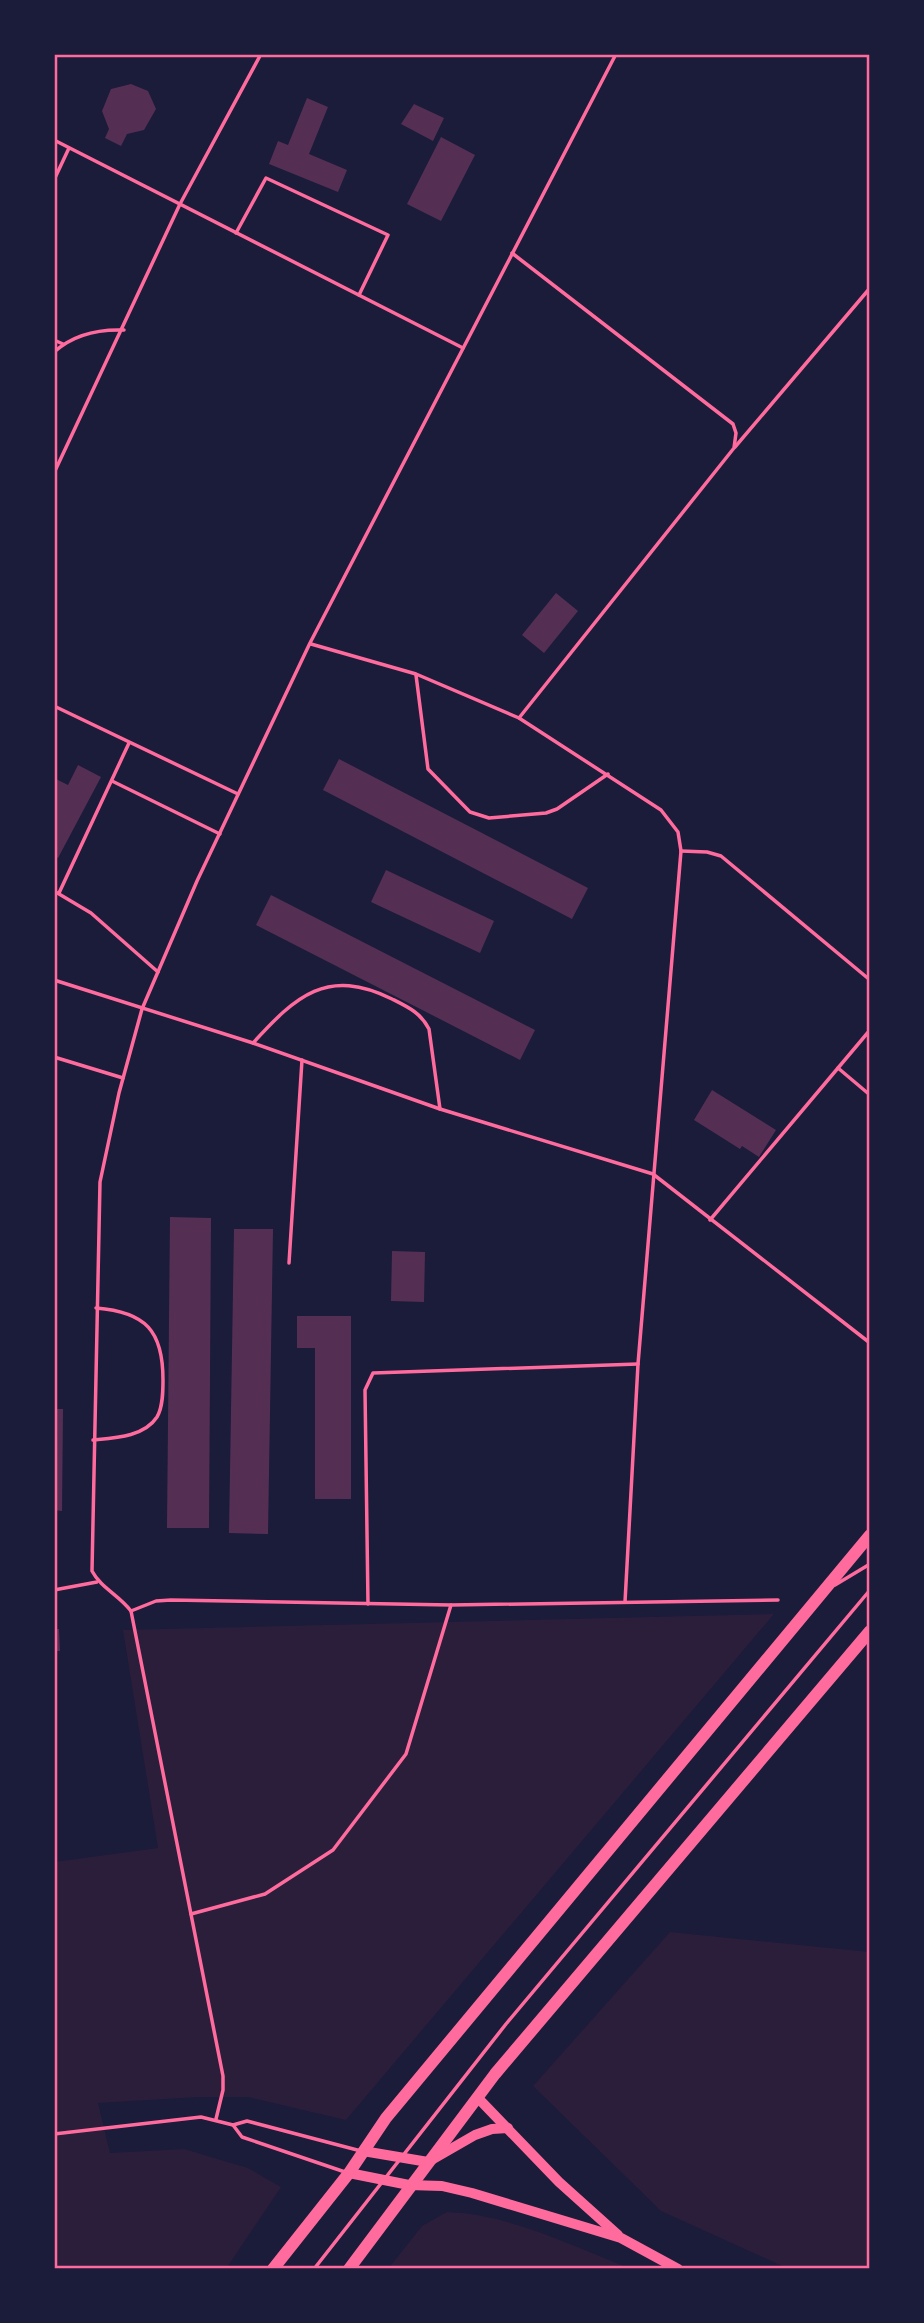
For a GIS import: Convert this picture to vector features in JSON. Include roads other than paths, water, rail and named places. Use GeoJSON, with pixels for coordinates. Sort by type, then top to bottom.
{"type":"FeatureCollection","features":[{"type":"Feature","properties":{"kind":"main road"},"geometry":{"type":"LineString","coordinates":[[273,2269],[349,2173],[386,2118],[870,1535]]}},
{"type":"Feature","properties":{"kind":"main road"},"geometry":{"type":"LineString","coordinates":[[349,2269],[409,2185],[478,2098],[870,1631]]}},
{"type":"Feature","properties":{"kind":"street"},"geometry":{"type":"LineString","coordinates":[[478,2098],[559,2182],[621,2238]]}},
{"type":"Feature","properties":{"kind":"street"},"geometry":{"type":"LineString","coordinates":[[363,2151],[428,2162],[475,2135],[492,2129],[508,2128]]}},
{"type":"Feature","properties":{"kind":"street"},"geometry":{"type":"LineString","coordinates":[[349,2173],[409,2185],[442,2186],[472,2193],[621,2238],[678,2269]]}},
{"type":"Feature","properties":{"kind":"lane"},"geometry":{"type":"LineString","coordinates":[[54,473],[124,330],[180,204],[261,54]]}},
{"type":"Feature","properties":{"kind":"lane"},"geometry":{"type":"LineString","coordinates":[[216,2119],[223,2090],[223,2076],[131,1611],[122,1599],[97,1582],[90,1557],[100,1182],[123,1078],[142,1009],[219,834],[310,643],[616,54]]}},
{"type":"Feature","properties":{"kind":"lane"},"geometry":{"type":"LineString","coordinates":[[54,140],[463,348]]}},
{"type":"Feature","properties":{"kind":"lane"},"geometry":{"type":"LineString","coordinates":[[54,180],[69,148]]}},
{"type":"Feature","properties":{"kind":"lane"},"geometry":{"type":"LineString","coordinates":[[236,233],[267,178],[388,235],[359,295]]}},
{"type":"Feature","properties":{"kind":"lane"},"geometry":{"type":"LineString","coordinates":[[512,253],[733,424],[736,433],[734,448]]}},
{"type":"Feature","properties":{"kind":"lane"},"geometry":{"type":"LineString","coordinates":[[519,718],[734,448],[870,288]]}},
{"type":"Feature","properties":{"kind":"lane"},"geometry":{"type":"LineString","coordinates":[[54,352],[63,344],[101,330],[124,330]]}},
{"type":"Feature","properties":{"kind":"lane"},"geometry":{"type":"LineString","coordinates":[[54,340],[63,344]]}},
{"type":"Feature","properties":{"kind":"lane"},"geometry":{"type":"LineString","coordinates":[[310,643],[416,674],[519,718],[608,774],[671,820],[678,832],[681,851],[638,1364],[625,1602]]}},
{"type":"Feature","properties":{"kind":"lane"},"geometry":{"type":"LineString","coordinates":[[416,674],[428,769],[470,813],[489,818],[546,813],[557,809],[608,774]]}},
{"type":"Feature","properties":{"kind":"lane"},"geometry":{"type":"LineString","coordinates":[[54,706],[238,794]]}},
{"type":"Feature","properties":{"kind":"lane"},"geometry":{"type":"LineString","coordinates":[[60,893],[130,742]]}},
{"type":"Feature","properties":{"kind":"lane"},"geometry":{"type":"LineString","coordinates":[[111,781],[219,834]]}},
{"type":"Feature","properties":{"kind":"lane"},"geometry":{"type":"LineString","coordinates":[[681,851],[707,852],[721,856],[870,980]]}},
{"type":"Feature","properties":{"kind":"lane"},"geometry":{"type":"LineString","coordinates":[[54,891],[91,913],[158,972]]}},
{"type":"Feature","properties":{"kind":"lane"},"geometry":{"type":"LineString","coordinates":[[54,980],[253,1043],[440,1109],[653,1174],[870,1343]]}},
{"type":"Feature","properties":{"kind":"lane"},"geometry":{"type":"LineString","coordinates":[[253,1043],[288,1005],[327,985],[352,985],[380,993],[424,1019],[429,1029],[440,1109]]}},
{"type":"Feature","properties":{"kind":"lane"},"geometry":{"type":"LineString","coordinates":[[710,1220],[870,1030]]}},
{"type":"Feature","properties":{"kind":"lane"},"geometry":{"type":"LineString","coordinates":[[54,1057],[123,1078]]}},
{"type":"Feature","properties":{"kind":"lane"},"geometry":{"type":"LineString","coordinates":[[289,1263],[302,1060]]}},
{"type":"Feature","properties":{"kind":"lane"},"geometry":{"type":"LineString","coordinates":[[838,1068],[870,1095]]}},
{"type":"Feature","properties":{"kind":"lane"},"geometry":{"type":"LineString","coordinates":[[93,1440],[131,1435],[156,1418],[163,1393],[163,1349],[145,1323],[116,1310],[96,1308]]}},
{"type":"Feature","properties":{"kind":"lane"},"geometry":{"type":"LineString","coordinates":[[368,1604],[365,1390],[373,1373],[638,1364]]}},
{"type":"Feature","properties":{"kind":"lane"},"geometry":{"type":"LineString","coordinates":[[821,1593],[870,1564]]}},
{"type":"Feature","properties":{"kind":"lane"},"geometry":{"type":"LineString","coordinates":[[54,1590],[97,1582]]}},
{"type":"Feature","properties":{"kind":"lane"},"geometry":{"type":"LineString","coordinates":[[314,2269],[386,2181],[506,2024],[870,1590]]}},
{"type":"Feature","properties":{"kind":"lane"},"geometry":{"type":"LineString","coordinates":[[131,1611],[156,1601],[172,1600],[451,1605],[778,1600]]}},
{"type":"Feature","properties":{"kind":"lane"},"geometry":{"type":"LineString","coordinates":[[191,1914],[265,1894],[333,1850],[406,1754],[451,1605]]}},
{"type":"Feature","properties":{"kind":"lane"},"geometry":{"type":"LineString","coordinates":[[54,2134],[201,2117],[233,2124],[247,2121],[363,2151]]}},
{"type":"Feature","properties":{"kind":"lane"},"geometry":{"type":"LineString","coordinates":[[233,2124],[242,2137],[349,2173]]}}]}
